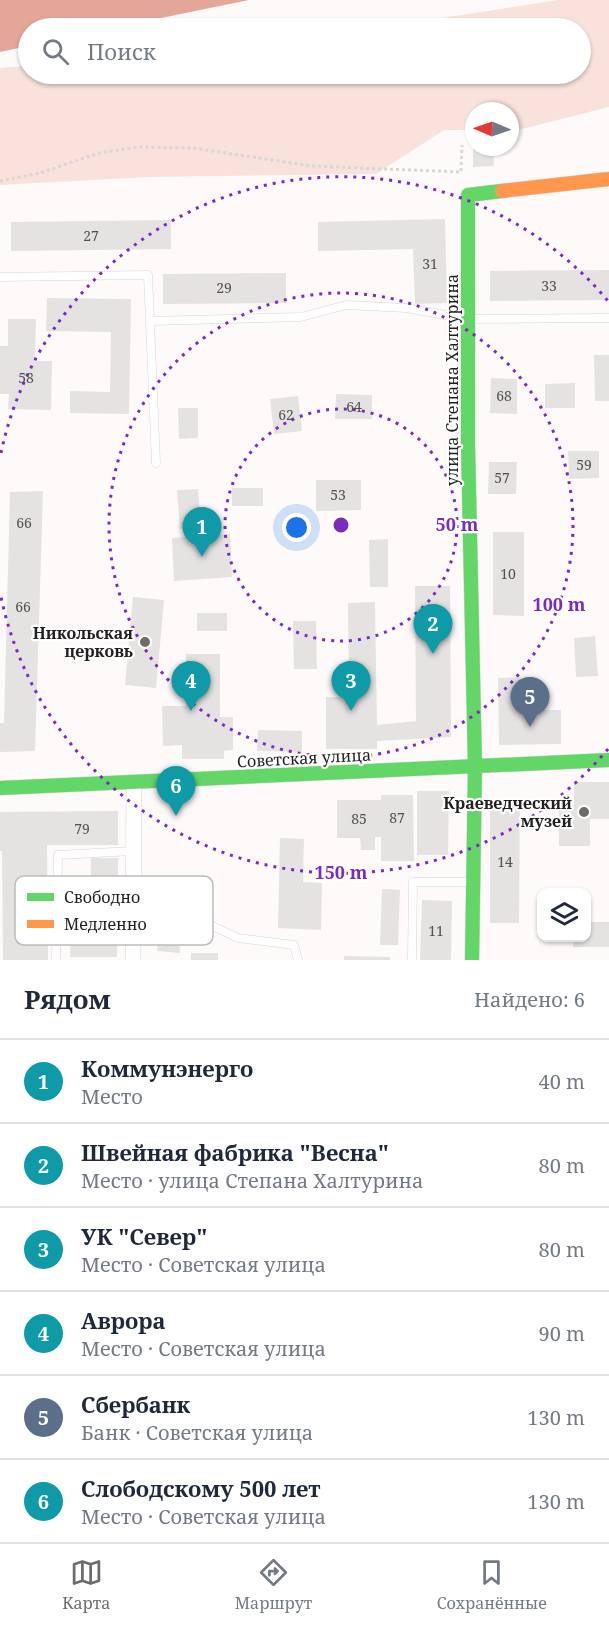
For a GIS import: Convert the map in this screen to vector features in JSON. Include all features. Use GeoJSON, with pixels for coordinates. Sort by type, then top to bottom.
{"type":"FeatureCollection","features":[{"type":"Feature","properties":{"kind":"street","name":"улица Степана Халтурина"},"geometry":{"type":"LineString","coordinates":[[472,960],[475,767],[468,444],[468,195],[609,179]]}},
{"type":"Feature","properties":{"kind":"street","name":"Советская улица"},"geometry":{"type":"LineString","coordinates":[[0,788],[609,760]]}},
{"type":"Feature","properties":{"kind":"street"},"geometry":{"type":"LineString","coordinates":[[134,782],[134,876]]}},
{"type":"Feature","properties":{"kind":"lane"},"geometry":{"type":"LineString","coordinates":[[0,277],[148,275],[156,463]]}},
{"type":"Feature","properties":{"kind":"lane"},"geometry":{"type":"LineString","coordinates":[[151,321],[301,317],[346,304],[406,308],[468,319],[609,318]]}},
{"type":"Feature","properties":{"kind":"lane"},"geometry":{"type":"LineString","coordinates":[[58,876],[58,855],[134,851]]}},
{"type":"Feature","properties":{"kind":"lane"},"geometry":{"type":"LineString","coordinates":[[412,960],[413,882],[474,882]]}},
{"type":"Feature","properties":{"kind":"lane"},"geometry":{"type":"LineString","coordinates":[[213,926],[237,938],[294,945],[298,960]]}},
{"type":"Feature","properties":{"kind":"lane"},"geometry":{"type":"LineString","coordinates":[[56,945],[56,960]]}},
{"type":"Feature","properties":{"kind":"path"},"geometry":{"type":"LineString","coordinates":[[0,181],[40,173],[99,153],[139,147],[193,148],[312,166],[461,172],[462,146]]}},
{"type":"Feature","properties":{"kind":"shaded area"},"geometry":{"type":"Polygon","coordinates":[[[0,0],[249,0],[161,18],[18,18],[18,48],[0,52],[0,0]]]}},
{"type":"Feature","properties":{"kind":"shaded area"},"geometry":{"type":"Polygon","coordinates":[[[558,0],[609,0],[609,107],[519,130],[519,102],[465,102],[465,130],[444,130],[376,174],[148,177],[0,185],[0,68],[18,67],[18,84],[591,84],[591,18],[442,18],[558,0]]]}},
{"type":"Feature","properties":{"kind":"building"},"geometry":{"type":"Polygon","coordinates":[[[473,156],[493,156],[494,166],[473,167],[473,156]]]}},
{"type":"Feature","properties":{"kind":"building"},"geometry":{"type":"Polygon","coordinates":[[[445,219],[447,303],[415,304],[413,249],[318,251],[318,222],[445,219]]]}},
{"type":"Feature","properties":{"kind":"building"},"geometry":{"type":"Polygon","coordinates":[[[171,220],[171,249],[11,251],[11,222],[171,220]]]}},
{"type":"Feature","properties":{"kind":"building"},"geometry":{"type":"Polygon","coordinates":[[[609,270],[609,300],[490,301],[490,271],[609,270]]]}},
{"type":"Feature","properties":{"kind":"building"},"geometry":{"type":"Polygon","coordinates":[[[286,273],[286,303],[163,304],[163,274],[286,273]]]}},
{"type":"Feature","properties":{"kind":"building"},"geometry":{"type":"Polygon","coordinates":[[[47,298],[131,299],[129,414],[70,413],[70,391],[110,392],[111,332],[46,331],[47,298]]]}},
{"type":"Feature","properties":{"kind":"building"},"geometry":{"type":"Polygon","coordinates":[[[8,319],[36,319],[35,361],[52,361],[51,410],[8,409],[9,394],[0,394],[0,346],[8,346],[8,319]]]}},
{"type":"Feature","properties":{"kind":"building"},"geometry":{"type":"Polygon","coordinates":[[[594,355],[609,355],[609,401],[595,401],[594,355]]]}},
{"type":"Feature","properties":{"kind":"building"},"geometry":{"type":"Polygon","coordinates":[[[491,378],[517,379],[517,414],[490,413],[491,378]]]}},
{"type":"Feature","properties":{"kind":"building"},"geometry":{"type":"Polygon","coordinates":[[[575,383],[575,408],[545,408],[545,384],[575,383]]]}},
{"type":"Feature","properties":{"kind":"building"},"geometry":{"type":"Polygon","coordinates":[[[336,394],[372,395],[372,419],[335,419],[336,394]]]}},
{"type":"Feature","properties":{"kind":"building"},"geometry":{"type":"Polygon","coordinates":[[[298,396],[302,431],[274,434],[270,399],[298,396]]]}},
{"type":"Feature","properties":{"kind":"building"},"geometry":{"type":"Polygon","coordinates":[[[178,408],[198,408],[198,438],[179,439],[178,408]]]}},
{"type":"Feature","properties":{"kind":"building"},"geometry":{"type":"Polygon","coordinates":[[[568,451],[599,451],[599,478],[569,479],[568,451]]]}},
{"type":"Feature","properties":{"kind":"building"},"geometry":{"type":"Polygon","coordinates":[[[489,462],[517,462],[516,494],[488,494],[489,462]]]}},
{"type":"Feature","properties":{"kind":"building"},"geometry":{"type":"Polygon","coordinates":[[[316,480],[361,480],[361,510],[316,511],[316,480]]]}},
{"type":"Feature","properties":{"kind":"building"},"geometry":{"type":"Polygon","coordinates":[[[232,488],[263,488],[263,506],[232,506],[232,488]]]}},
{"type":"Feature","properties":{"kind":"building"},"geometry":{"type":"Polygon","coordinates":[[[198,489],[201,527],[180,529],[177,490],[198,489]]]}},
{"type":"Feature","properties":{"kind":"building"},"geometry":{"type":"Polygon","coordinates":[[[43,491],[35,751],[0,752],[0,723],[4,723],[10,492],[43,491]]]}},
{"type":"Feature","properties":{"kind":"building"},"geometry":{"type":"Polygon","coordinates":[[[493,532],[524,532],[524,616],[493,615],[493,532]]]}},
{"type":"Feature","properties":{"kind":"building"},"geometry":{"type":"Polygon","coordinates":[[[230,534],[232,577],[174,581],[172,538],[230,534]]]}},
{"type":"Feature","properties":{"kind":"building"},"geometry":{"type":"Polygon","coordinates":[[[388,539],[388,587],[370,587],[369,540],[388,539]]]}},
{"type":"Feature","properties":{"kind":"building"},"geometry":{"type":"Polygon","coordinates":[[[415,586],[450,586],[451,737],[377,741],[377,749],[326,749],[326,697],[349,697],[348,603],[375,602],[377,725],[416,721],[415,586]]]}},
{"type":"Feature","properties":{"kind":"building","name":"Никольская церковь"},"geometry":{"type":"Polygon","coordinates":[[[133,597],[164,600],[156,688],[125,685],[133,597]]]}},
{"type":"Feature","properties":{"kind":"building"},"geometry":{"type":"Polygon","coordinates":[[[197,613],[227,613],[227,631],[197,631],[197,613]]]}},
{"type":"Feature","properties":{"kind":"building"},"geometry":{"type":"Polygon","coordinates":[[[293,621],[316,621],[317,669],[294,669],[293,621]]]}},
{"type":"Feature","properties":{"kind":"building"},"geometry":{"type":"Polygon","coordinates":[[[595,636],[598,676],[576,677],[574,638],[595,636]]]}},
{"type":"Feature","properties":{"kind":"building"},"geometry":{"type":"Polygon","coordinates":[[[186,654],[220,654],[220,717],[233,717],[233,750],[224,751],[224,759],[182,759],[182,745],[163,746],[162,706],[186,706],[186,654]]]}},
{"type":"Feature","properties":{"kind":"building"},"geometry":{"type":"Polygon","coordinates":[[[521,677],[521,710],[561,710],[561,744],[499,745],[498,678],[521,677]]]}},
{"type":"Feature","properties":{"kind":"building"},"geometry":{"type":"Polygon","coordinates":[[[258,730],[302,731],[302,752],[257,751],[258,730]]]}},
{"type":"Feature","properties":{"kind":"building","name":"Краеведческий музей"},"geometry":{"type":"Polygon","coordinates":[[[574,782],[609,782],[609,819],[590,819],[590,846],[559,846],[559,805],[574,805],[574,782]]]}},
{"type":"Feature","properties":{"kind":"building"},"geometry":{"type":"Polygon","coordinates":[[[417,791],[449,791],[448,855],[417,855],[417,791]]]}},
{"type":"Feature","properties":{"kind":"building"},"geometry":{"type":"Polygon","coordinates":[[[381,795],[413,795],[414,861],[381,861],[381,837],[375,837],[375,850],[361,850],[360,838],[337,838],[337,800],[381,800],[381,795]]]}},
{"type":"Feature","properties":{"kind":"building"},"geometry":{"type":"Polygon","coordinates":[[[490,800],[520,800],[519,923],[490,923],[490,800]]]}},
{"type":"Feature","properties":{"kind":"building"},"geometry":{"type":"Polygon","coordinates":[[[118,811],[118,845],[47,845],[47,876],[15,876],[15,945],[48,945],[48,960],[3,960],[0,812],[118,811]]]}},
{"type":"Feature","properties":{"kind":"building"},"geometry":{"type":"Polygon","coordinates":[[[280,838],[304,839],[303,882],[322,883],[321,930],[278,928],[280,838]]]}},
{"type":"Feature","properties":{"kind":"building"},"geometry":{"type":"Polygon","coordinates":[[[91,858],[118,858],[118,876],[91,876],[91,858]]]}},
{"type":"Feature","properties":{"kind":"building"},"geometry":{"type":"Polygon","coordinates":[[[382,889],[400,890],[398,945],[380,945],[382,889]]]}},
{"type":"Feature","properties":{"kind":"building"},"geometry":{"type":"Polygon","coordinates":[[[422,900],[452,901],[451,960],[420,960],[422,900]]]}},
{"type":"Feature","properties":{"kind":"building"},"geometry":{"type":"Polygon","coordinates":[[[591,922],[609,922],[609,947],[573,947],[573,942],[591,942],[591,922]]]}},
{"type":"Feature","properties":{"kind":"building"},"geometry":{"type":"Polygon","coordinates":[[[70,945],[117,945],[117,957],[70,957],[70,945]]]}},
{"type":"Feature","properties":{"kind":"building"},"geometry":{"type":"Polygon","coordinates":[[[158,945],[179,945],[180,953],[157,951],[158,945]]]}},
{"type":"Feature","properties":{"kind":"building"},"geometry":{"type":"Polygon","coordinates":[[[191,953],[218,953],[218,960],[191,960],[191,953]]]}},
{"type":"Feature","properties":{"kind":"building"},"geometry":{"type":"Polygon","coordinates":[[[344,956],[390,957],[390,960],[344,960],[344,956]]]}},
{"type":"Feature","properties":{"kind":"traffic: fast"},"geometry":{"type":"LineString","coordinates":[[472,960],[475,767],[468,445],[468,195],[502,191]]}},
{"type":"Feature","properties":{"kind":"traffic: fast"},"geometry":{"type":"LineString","coordinates":[[0,788],[609,760]]}},
{"type":"Feature","properties":{"kind":"traffic: slow"},"geometry":{"type":"LineString","coordinates":[[502,191],[609,179]]}},
{"type":"Feature","properties":{"kind":"place","name":"Коммунэнерго"},"geometry":{"type":"Point","coordinates":[202,557]}},
{"type":"Feature","properties":{"kind":"place","name":"Никольская церковь"},"geometry":{"type":"Point","coordinates":[145,642]}},
{"type":"Feature","properties":{"kind":"place","name":"Швейная фабрика \"Весна\""},"geometry":{"type":"Point","coordinates":[433,654]}},
{"type":"Feature","properties":{"kind":"place","name":"Аврора"},"geometry":{"type":"Point","coordinates":[191,711]}},
{"type":"Feature","properties":{"kind":"place","name":"УК \"Север\""},"geometry":{"type":"Point","coordinates":[351,711]}},
{"type":"Feature","properties":{"kind":"place","name":"Сбербанк"},"geometry":{"type":"Point","coordinates":[530,727]}},
{"type":"Feature","properties":{"kind":"place","name":"Краеведческий музей"},"geometry":{"type":"Point","coordinates":[584,812]}},
{"type":"Feature","properties":{"kind":"place","name":"Слободскому 500 лет"},"geometry":{"type":"Point","coordinates":[176,816]}}]}
